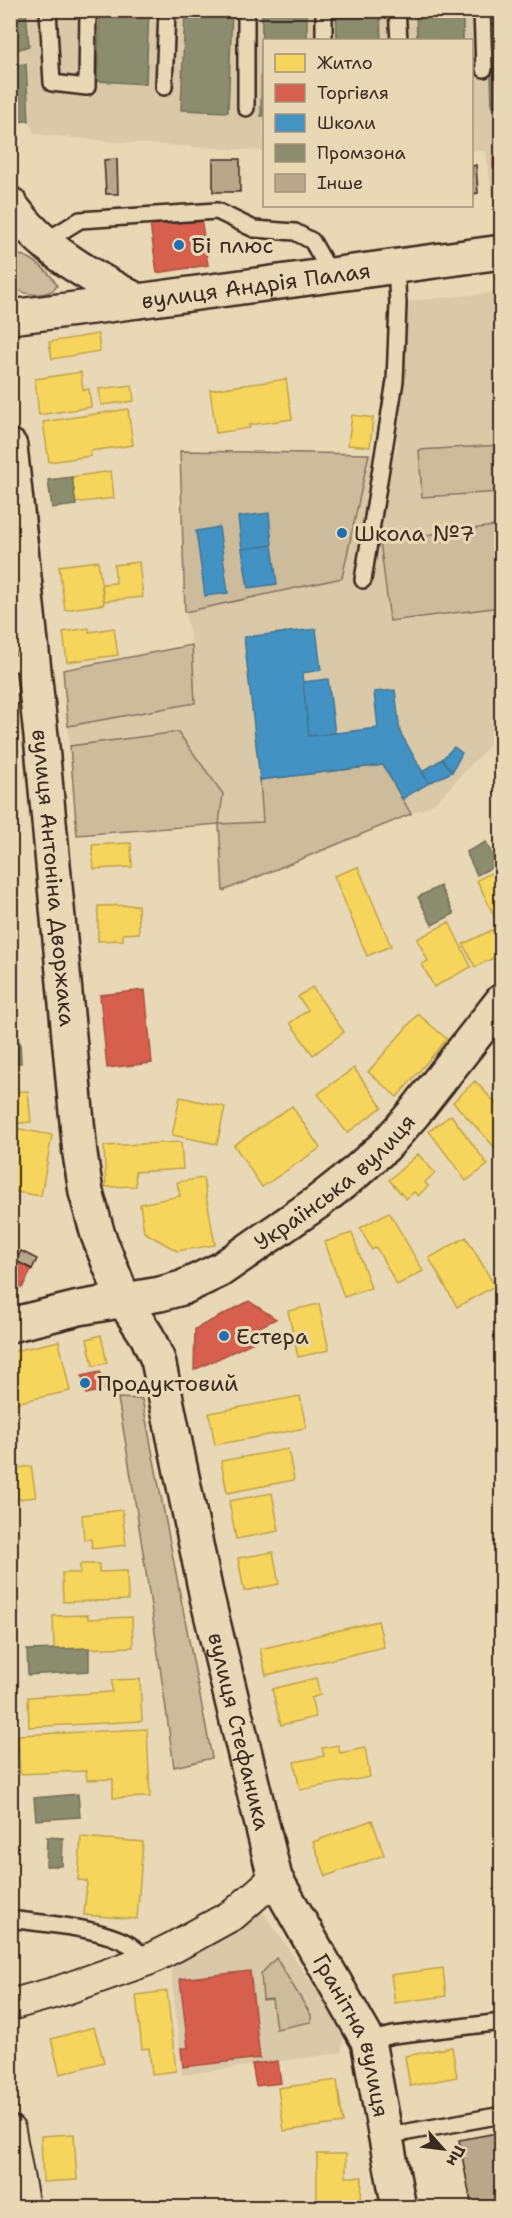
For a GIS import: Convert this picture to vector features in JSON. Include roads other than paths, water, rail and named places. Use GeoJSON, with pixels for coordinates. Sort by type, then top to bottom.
{"type":"FeatureCollection","features":[{"type":"Feature","properties":{"kind":"street"},"geometry":{"type":"LineString","coordinates":[[10,204],[44,242],[72,265],[138,301]]}},
{"type":"Feature","properties":{"kind":"street","name":"вулиця Андрія Палая"},"geometry":{"type":"LineString","coordinates":[[10,317],[501,252]]}},
{"type":"Feature","properties":{"kind":"street","name":"вулиця Антоніна Дворжака"},"geometry":{"type":"LineString","coordinates":[[10,446],[22,663],[80,1154],[86,1192],[98,1235],[124,1301]]}},
{"type":"Feature","properties":{"kind":"street","name":"Українська вулиця"},"geometry":{"type":"LineString","coordinates":[[10,1325],[79,1308],[182,1288],[220,1270],[318,1202],[385,1146],[414,1113],[501,1001]]}},
{"type":"Feature","properties":{"kind":"street","name":"вулиця Стефаника"},"geometry":{"type":"LineString","coordinates":[[124,1301],[147,1336],[158,1360],[206,1593],[275,1878]]}},
{"type":"Feature","properties":{"kind":"street"},"geometry":{"type":"LineString","coordinates":[[10,2005],[60,1991],[148,1960],[212,1928],[234,1914],[275,1878]]}},
{"type":"Feature","properties":{"kind":"street","name":"Гранітна вулиця"},"geometry":{"type":"LineString","coordinates":[[275,1878],[368,2042],[399,2208]]}},
{"type":"Feature","properties":{"kind":"street"},"geometry":{"type":"LineString","coordinates":[[10,2132],[24,2208]]}},
{"type":"Feature","properties":{"kind":"lane"},"geometry":{"type":"LineString","coordinates":[[48,10],[52,82],[87,87],[88,10]]}},
{"type":"Feature","properties":{"kind":"lane"},"geometry":{"type":"LineString","coordinates":[[164,87],[167,10]]}},
{"type":"Feature","properties":{"kind":"lane"},"geometry":{"type":"LineString","coordinates":[[246,10],[246,108]]}},
{"type":"Feature","properties":{"kind":"lane"},"geometry":{"type":"LineString","coordinates":[[324,10],[324,39]]}},
{"type":"Feature","properties":{"kind":"lane"},"geometry":{"type":"LineString","coordinates":[[398,10],[399,39]]}},
{"type":"Feature","properties":{"kind":"lane"},"geometry":{"type":"LineString","coordinates":[[482,10],[484,69]]}},
{"type":"Feature","properties":{"kind":"lane"},"geometry":{"type":"LineString","coordinates":[[44,242],[80,220],[217,211],[254,229],[295,232],[312,241],[331,274]]}},
{"type":"Feature","properties":{"kind":"lane"},"geometry":{"type":"LineString","coordinates":[[363,580],[395,381],[398,304],[396,265]]}},
{"type":"Feature","properties":{"kind":"lane"},"geometry":{"type":"LineString","coordinates":[[10,1919],[74,1928],[109,1936],[129,1944],[148,1960]]}},
{"type":"Feature","properties":{"kind":"lane"},"geometry":{"type":"LineString","coordinates":[[368,2042],[393,2034],[501,2022]]}},
{"type":"Feature","properties":{"kind":"lane"},"geometry":{"type":"LineString","coordinates":[[386,2136],[501,2115]]}},
{"type":"Feature","properties":{"kind":"place","name":"Бі плюс"},"geometry":{"type":"Point","coordinates":[179,245]}},
{"type":"Feature","properties":{"kind":"place","name":"Школа №7"},"geometry":{"type":"Point","coordinates":[342,533]}},
{"type":"Feature","properties":{"kind":"place","name":"Естера"},"geometry":{"type":"Point","coordinates":[224,1336]}},
{"type":"Feature","properties":{"kind":"place","name":"Продуктовий"},"geometry":{"type":"Point","coordinates":[85,1383]}}]}
